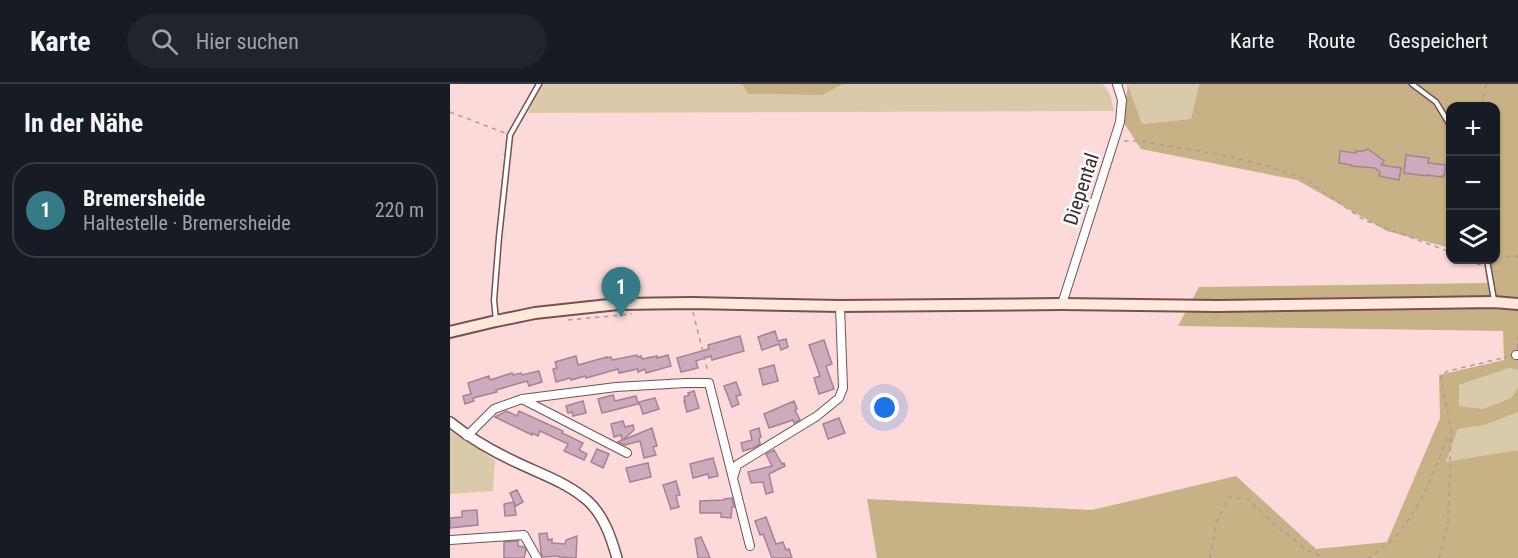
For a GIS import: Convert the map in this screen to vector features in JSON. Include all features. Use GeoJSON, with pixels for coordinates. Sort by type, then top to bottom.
{"type":"FeatureCollection","features":[{"type":"Feature","properties":{"kind":"main road"},"geometry":{"type":"LineString","coordinates":[[450,332],[536,313],[618,304],[840,306],[1062,304],[1217,306],[1494,302],[1518,304]]}},
{"type":"Feature","properties":{"kind":"street","name":"Diepental"},"geometry":{"type":"LineString","coordinates":[[1062,304],[1120,122],[1122,100],[1117,84]]}},
{"type":"Feature","properties":{"kind":"street"},"geometry":{"type":"LineString","coordinates":[[733,481],[736,465],[817,416],[839,398],[843,388],[840,306]]}},
{"type":"Feature","properties":{"kind":"street"},"geometry":{"type":"LineString","coordinates":[[467,436],[494,409],[522,399],[616,387],[709,383],[750,546]]}},
{"type":"Feature","properties":{"kind":"street"},"geometry":{"type":"LineString","coordinates":[[522,399],[627,453]]}},
{"type":"Feature","properties":{"kind":"street"},"geometry":{"type":"LineString","coordinates":[[450,423],[467,436],[508,459],[565,485],[588,501],[603,520],[612,539],[617,558]]}},
{"type":"Feature","properties":{"kind":"street"},"geometry":{"type":"LineString","coordinates":[[450,540],[524,535],[537,558]]}},
{"type":"Feature","properties":{"kind":"lane"},"geometry":{"type":"LineString","coordinates":[[496,321],[494,300],[510,135],[539,84]]}},
{"type":"Feature","properties":{"kind":"lane"},"geometry":{"type":"LineString","coordinates":[[1412,84],[1436,102],[1446,118]]}},
{"type":"Feature","properties":{"kind":"lane"},"geometry":{"type":"LineString","coordinates":[[1488,264],[1494,302]]}},
{"type":"Feature","properties":{"kind":"path"},"geometry":{"type":"LineString","coordinates":[[1482,102],[1486,84]]}},
{"type":"Feature","properties":{"kind":"path"},"geometry":{"type":"LineString","coordinates":[[450,112],[510,135]]}},
{"type":"Feature","properties":{"kind":"path"},"geometry":{"type":"LineString","coordinates":[[1114,141],[1139,141],[1217,154],[1268,166],[1305,179],[1364,220],[1446,251]]}},
{"type":"Feature","properties":{"kind":"path"},"geometry":{"type":"LineString","coordinates":[[1500,257],[1518,255]]}},
{"type":"Feature","properties":{"kind":"path"},"geometry":{"type":"LineString","coordinates":[[1477,264],[1489,269]]}},
{"type":"Feature","properties":{"kind":"path"},"geometry":{"type":"LineString","coordinates":[[692,311],[708,372]]}},
{"type":"Feature","properties":{"kind":"path"},"geometry":{"type":"LineString","coordinates":[[568,320],[638,314]]}},
{"type":"Feature","properties":{"kind":"path"},"geometry":{"type":"LineString","coordinates":[[1438,558],[1448,524],[1451,430],[1441,375],[1448,371],[1517,355],[1518,335]]}},
{"type":"Feature","properties":{"kind":"path"},"geometry":{"type":"LineString","coordinates":[[1367,558],[1395,538],[1419,504],[1451,430]]}},
{"type":"Feature","properties":{"kind":"path"},"geometry":{"type":"LineString","coordinates":[[1210,558],[1217,522],[1229,497],[1248,499],[1305,549],[1325,558]]}},
{"type":"Feature","properties":{"kind":"shaded area"},"geometry":{"type":"Polygon","coordinates":[[[538,84],[742,84],[748,94],[823,95],[843,84],[1103,84],[1110,94],[1114,111],[528,113],[538,84]]]}},
{"type":"Feature","properties":{"kind":"shaded area"},"geometry":{"type":"Polygon","coordinates":[[[742,84],[843,84],[823,95],[748,94],[742,84]]]}},
{"type":"Feature","properties":{"kind":"shaded area"},"geometry":{"type":"Polygon","coordinates":[[[1126,84],[1199,84],[1191,119],[1142,124],[1126,84]]]}},
{"type":"Feature","properties":{"kind":"shaded area"},"geometry":{"type":"Polygon","coordinates":[[[1199,84],[1518,84],[1518,370],[1509,368],[1459,385],[1459,406],[1483,409],[1511,398],[1518,387],[1518,412],[1485,425],[1458,429],[1446,462],[1518,450],[1518,558],[877,558],[867,499],[1092,510],[1236,476],[1316,549],[1387,542],[1440,418],[1439,375],[1504,360],[1503,331],[1178,326],[1199,287],[1487,283],[1485,264],[1500,264],[1500,102],[1446,102],[1446,247],[1387,231],[1297,180],[1141,149],[1122,120],[1128,86],[1142,124],[1191,119],[1199,84]]]}},
{"type":"Feature","properties":{"kind":"shaded area"},"geometry":{"type":"Polygon","coordinates":[[[1509,368],[1518,370],[1518,387],[1511,398],[1483,409],[1459,407],[1459,385],[1509,368]]]}},
{"type":"Feature","properties":{"kind":"shaded area"},"geometry":{"type":"Polygon","coordinates":[[[1518,412],[1518,450],[1446,463],[1458,429],[1485,425],[1518,412]]]}},
{"type":"Feature","properties":{"kind":"shaded area"},"geometry":{"type":"Polygon","coordinates":[[[450,431],[495,460],[493,491],[450,494],[450,431]]]}},
{"type":"Feature","properties":{"kind":"building"},"geometry":{"type":"Polygon","coordinates":[[[1368,149],[1384,161],[1381,165],[1401,168],[1399,180],[1379,176],[1380,172],[1375,168],[1339,163],[1340,151],[1356,153],[1356,151],[1368,149]]]}},
{"type":"Feature","properties":{"kind":"building"},"geometry":{"type":"Polygon","coordinates":[[[1406,155],[1429,158],[1428,163],[1446,165],[1442,177],[1404,173],[1406,155]]]}},
{"type":"Feature","properties":{"kind":"building"},"geometry":{"type":"Polygon","coordinates":[[[775,331],[778,341],[786,339],[788,347],[781,350],[779,344],[762,350],[758,337],[775,331]]]}},
{"type":"Feature","properties":{"kind":"building"},"geometry":{"type":"Polygon","coordinates":[[[740,336],[744,351],[712,360],[711,356],[696,361],[698,368],[681,372],[677,358],[709,349],[708,345],[740,336]]]}},
{"type":"Feature","properties":{"kind":"building"},"geometry":{"type":"Polygon","coordinates":[[[824,340],[832,364],[826,366],[834,389],[819,394],[814,378],[820,376],[809,345],[824,340]]]}},
{"type":"Feature","properties":{"kind":"building"},"geometry":{"type":"Polygon","coordinates":[[[637,355],[642,359],[668,355],[671,366],[646,373],[645,369],[638,372],[638,369],[619,373],[618,369],[586,378],[585,376],[571,380],[570,378],[556,382],[553,369],[557,368],[555,362],[576,356],[578,365],[607,357],[611,357],[612,360],[637,355]]]}},
{"type":"Feature","properties":{"kind":"building"},"geometry":{"type":"Polygon","coordinates":[[[774,365],[778,381],[763,385],[759,369],[774,365]]]}},
{"type":"Feature","properties":{"kind":"building"},"geometry":{"type":"Polygon","coordinates":[[[539,371],[542,382],[529,386],[527,381],[473,398],[474,401],[465,404],[463,396],[471,394],[468,383],[489,376],[490,380],[512,373],[522,375],[539,371]]]}},
{"type":"Feature","properties":{"kind":"building"},"geometry":{"type":"Polygon","coordinates":[[[736,382],[741,395],[736,396],[739,404],[732,407],[724,386],[736,382]]]}},
{"type":"Feature","properties":{"kind":"building"},"geometry":{"type":"Polygon","coordinates":[[[694,391],[699,408],[687,412],[684,397],[694,391]]]}},
{"type":"Feature","properties":{"kind":"building"},"geometry":{"type":"Polygon","coordinates":[[[613,395],[615,401],[636,396],[638,404],[602,413],[598,399],[613,395]]]}},
{"type":"Feature","properties":{"kind":"building"},"geometry":{"type":"Polygon","coordinates":[[[655,398],[659,409],[643,414],[639,402],[655,398]]]}},
{"type":"Feature","properties":{"kind":"building"},"geometry":{"type":"Polygon","coordinates":[[[583,401],[586,413],[573,416],[572,412],[568,413],[566,406],[583,401]]]}},
{"type":"Feature","properties":{"kind":"building"},"geometry":{"type":"Polygon","coordinates":[[[794,401],[800,420],[769,428],[764,414],[794,401]]]}},
{"type":"Feature","properties":{"kind":"building"},"geometry":{"type":"Polygon","coordinates":[[[506,411],[517,416],[519,411],[583,443],[579,450],[587,454],[584,460],[564,451],[568,444],[540,431],[538,436],[532,433],[532,435],[495,417],[506,411]]]}},
{"type":"Feature","properties":{"kind":"building"},"geometry":{"type":"Polygon","coordinates":[[[839,418],[845,433],[828,439],[823,424],[839,418]]]}},
{"type":"Feature","properties":{"kind":"building"},"geometry":{"type":"Polygon","coordinates":[[[623,421],[625,427],[633,425],[634,430],[623,440],[652,428],[657,446],[653,447],[656,455],[644,458],[640,441],[625,445],[618,442],[622,440],[621,435],[614,437],[611,424],[623,421]]]}},
{"type":"Feature","properties":{"kind":"building"},"geometry":{"type":"Polygon","coordinates":[[[759,428],[760,444],[743,451],[741,443],[752,440],[750,431],[759,428]]]}},
{"type":"Feature","properties":{"kind":"building"},"geometry":{"type":"Polygon","coordinates":[[[597,449],[609,454],[603,468],[591,462],[597,449]]]}},
{"type":"Feature","properties":{"kind":"building"},"geometry":{"type":"Polygon","coordinates":[[[774,450],[785,466],[769,474],[773,492],[766,494],[763,482],[751,483],[748,472],[772,466],[766,454],[774,450]]]}},
{"type":"Feature","properties":{"kind":"building"},"geometry":{"type":"Polygon","coordinates":[[[713,458],[718,476],[709,478],[708,474],[693,478],[690,464],[713,458]]]}},
{"type":"Feature","properties":{"kind":"building"},"geometry":{"type":"Polygon","coordinates":[[[648,463],[651,477],[630,482],[626,468],[648,463]]]}},
{"type":"Feature","properties":{"kind":"building"},"geometry":{"type":"Polygon","coordinates":[[[676,481],[680,495],[676,496],[679,507],[671,509],[663,485],[676,481]]]}},
{"type":"Feature","properties":{"kind":"building"},"geometry":{"type":"Polygon","coordinates":[[[517,490],[523,502],[516,506],[514,503],[516,515],[505,516],[504,504],[514,502],[510,493],[517,490]]]}},
{"type":"Feature","properties":{"kind":"building"},"geometry":{"type":"Polygon","coordinates":[[[732,498],[734,507],[732,507],[731,518],[721,517],[721,513],[700,513],[700,501],[732,498]]]}},
{"type":"Feature","properties":{"kind":"building"},"geometry":{"type":"Polygon","coordinates":[[[477,510],[478,525],[450,528],[450,518],[462,517],[462,511],[477,510]]]}},
{"type":"Feature","properties":{"kind":"building"},"geometry":{"type":"Polygon","coordinates":[[[766,517],[776,544],[783,542],[792,558],[772,558],[763,534],[760,535],[755,521],[766,517]]]}},
{"type":"Feature","properties":{"kind":"building"},"geometry":{"type":"Polygon","coordinates":[[[547,533],[548,540],[552,539],[552,543],[565,544],[566,540],[577,536],[576,558],[543,557],[539,534],[547,533]]]}},
{"type":"Feature","properties":{"kind":"building"},"geometry":{"type":"Polygon","coordinates":[[[701,537],[710,558],[698,558],[695,539],[701,537]]]}},
{"type":"Feature","properties":{"kind":"building"},"geometry":{"type":"Polygon","coordinates":[[[518,541],[518,546],[526,550],[524,558],[504,558],[504,542],[518,541]]]}},
{"type":"Feature","properties":{"kind":"place","name":"Bremersheide"},"geometry":{"type":"Point","coordinates":[621,317]}}]}
